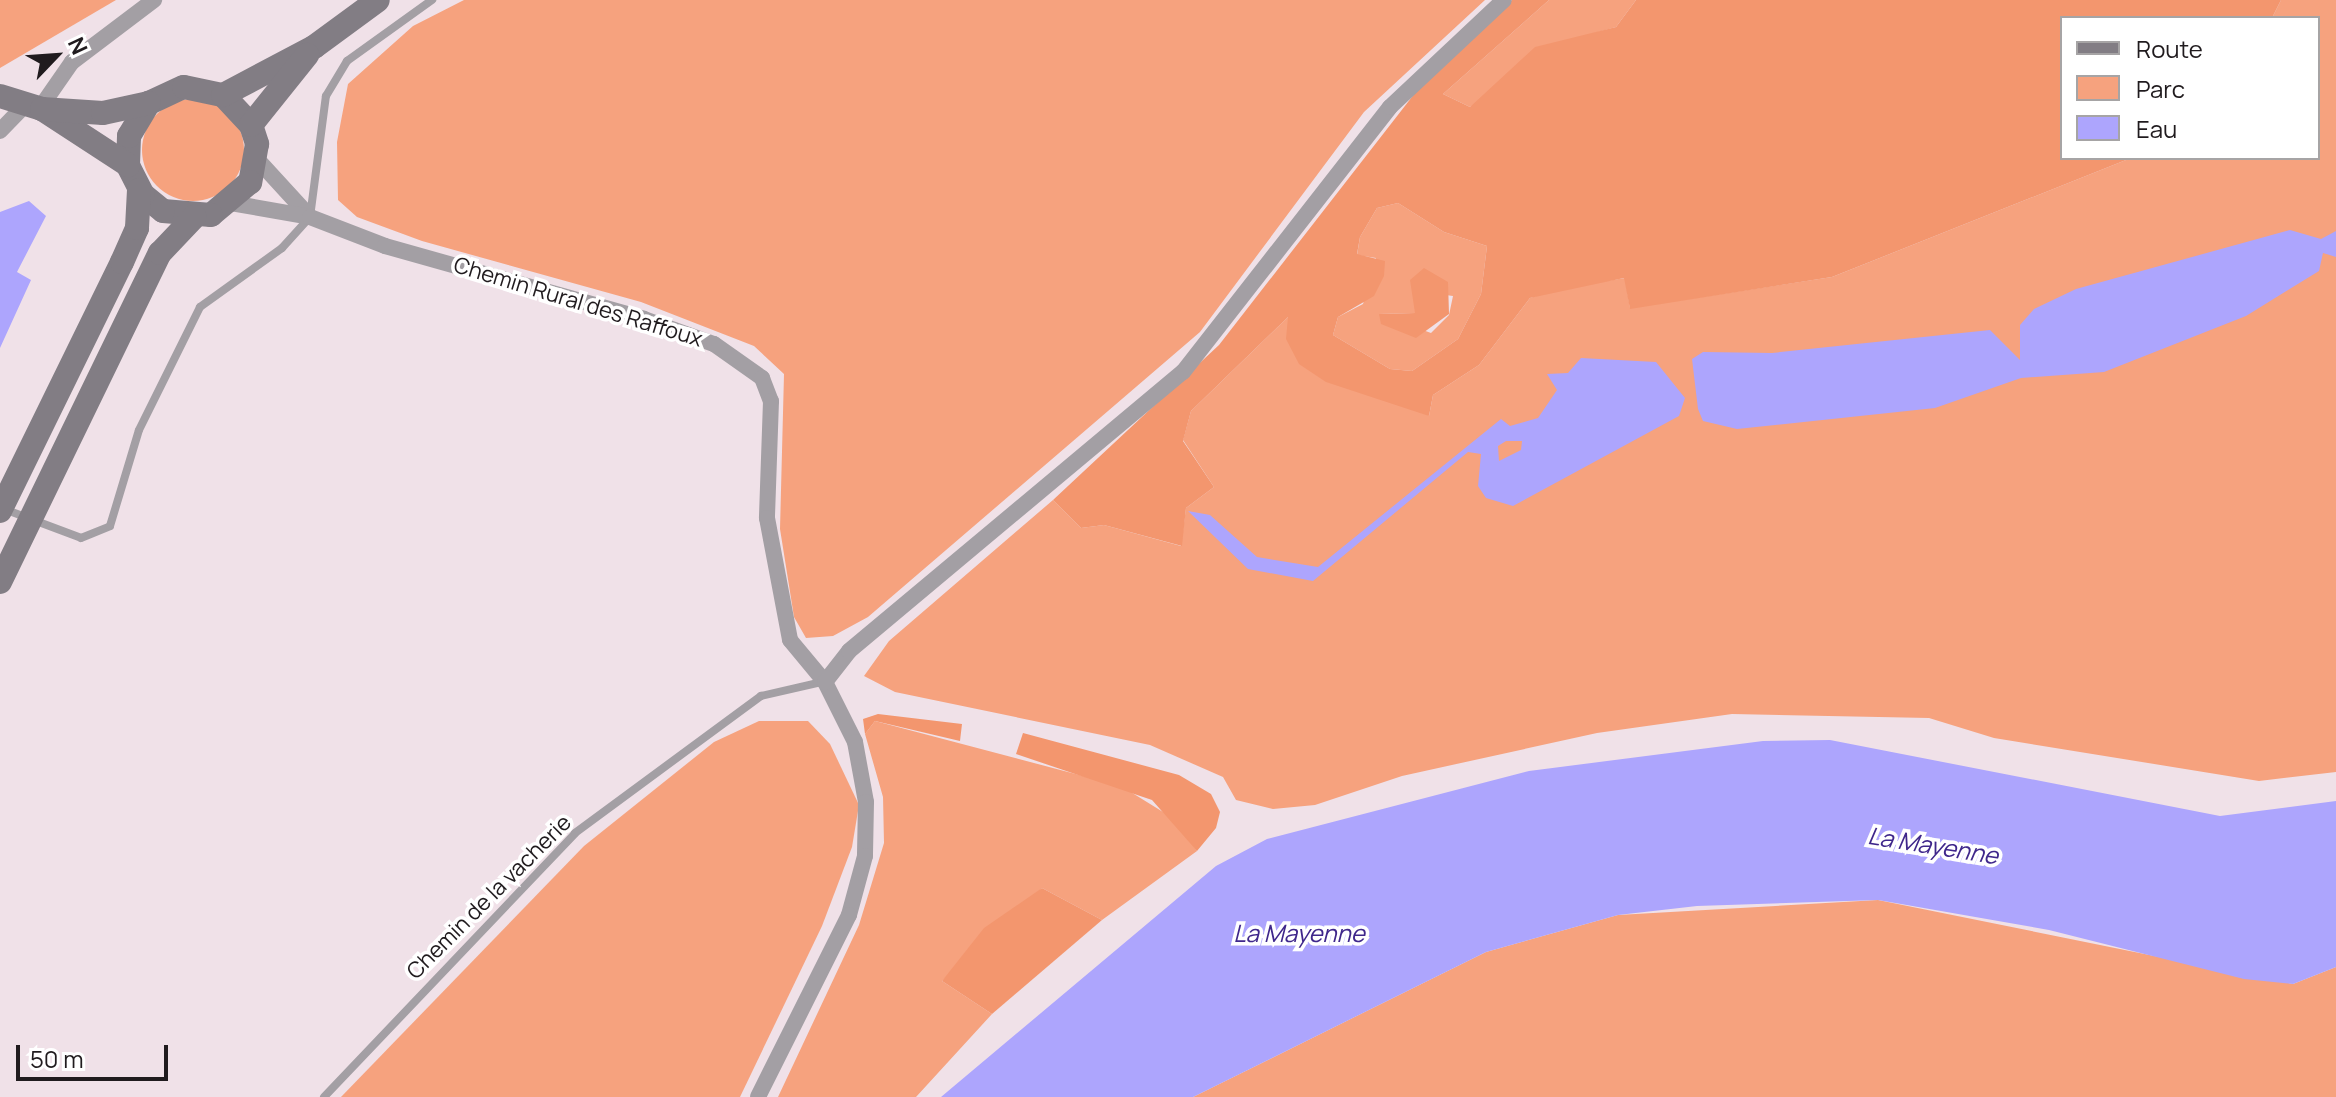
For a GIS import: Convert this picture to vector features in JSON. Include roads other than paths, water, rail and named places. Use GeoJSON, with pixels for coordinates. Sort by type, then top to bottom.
{"type":"FeatureCollection","features":[{"type":"Feature","properties":{"kind":"main road"},"geometry":{"type":"LineString","coordinates":[[223,95],[314,47],[378,0]]}},
{"type":"Feature","properties":{"kind":"main road"},"geometry":{"type":"LineString","coordinates":[[251,125],[314,47]]}},
{"type":"Feature","properties":{"kind":"main road"},"geometry":{"type":"LineString","coordinates":[[0,96],[36,107],[103,113],[149,103],[184,87],[223,95],[251,125],[256,158],[250,182],[231,203],[194,217],[160,253],[0,582]]}},
{"type":"Feature","properties":{"kind":"main road"},"geometry":{"type":"LineString","coordinates":[[149,103],[129,136],[128,165],[139,190],[163,211],[194,217]]}},
{"type":"Feature","properties":{"kind":"main road"},"geometry":{"type":"LineString","coordinates":[[36,107],[128,165]]}},
{"type":"Feature","properties":{"kind":"main road"},"geometry":{"type":"LineString","coordinates":[[1,506],[137,228],[139,190]]}},
{"type":"Feature","properties":{"kind":"street"},"geometry":{"type":"LineString","coordinates":[[0,131],[36,107],[72,62],[154,0]]}},
{"type":"Feature","properties":{"kind":"street"},"geometry":{"type":"LineString","coordinates":[[825,682],[849,651],[1183,372],[1390,107],[1504,0]]}},
{"type":"Feature","properties":{"kind":"street","name":"Chemin Rural des Raffoux"},"geometry":{"type":"LineString","coordinates":[[256,158],[310,217]]}},
{"type":"Feature","properties":{"kind":"street","name":"Chemin Rural des Raffoux"},"geometry":{"type":"LineString","coordinates":[[231,203],[310,217],[385,246],[644,319],[745,360],[771,401],[767,518],[786,626],[825,682],[855,742],[866,802],[865,856],[849,915],[758,1097]]}},
{"type":"Feature","properties":{"kind":"lane"},"geometry":{"type":"LineString","coordinates":[[1,506],[81,538],[110,526],[139,430],[200,307],[282,248],[310,217],[326,96],[347,61],[432,0]]}},
{"type":"Feature","properties":{"kind":"lane","name":"Chemin de la vacherie"},"geometry":{"type":"LineString","coordinates":[[324,1097],[575,833],[761,696],[825,682]]}},
{"type":"Feature","properties":{"kind":"water"},"geometry":{"type":"Polygon","coordinates":[[[29,201],[46,216],[17,272],[31,280],[0,348],[0,212],[29,201]]]}},
{"type":"Feature","properties":{"kind":"water"},"geometry":{"type":"Polygon","coordinates":[[[2290,230],[2321,239],[2336,231],[2336,257],[2323,253],[2319,271],[2246,316],[2104,372],[2021,378],[1935,408],[1737,429],[1703,421],[1698,409],[1692,359],[1703,352],[1772,353],[1990,330],[2020,360],[2020,325],[2034,309],[2076,289],[2290,230]]]}},
{"type":"Feature","properties":{"kind":"water"},"geometry":{"type":"Polygon","coordinates":[[[1581,358],[1656,362],[1685,398],[1679,416],[1513,506],[1486,498],[1478,486],[1481,454],[1468,452],[1313,581],[1248,569],[1188,511],[1210,515],[1257,557],[1318,567],[1501,419],[1510,426],[1538,418],[1557,390],[1547,374],[1568,373],[1581,358]],[[1506,441],[1498,446],[1499,461],[1521,450],[1522,441],[1506,441]]]}},
{"type":"Feature","properties":{"kind":"water","name":"La Mayenne"},"geometry":{"type":"Polygon","coordinates":[[[1830,740],[2220,816],[2336,801],[2336,967],[2293,984],[2244,979],[2049,930],[1878,900],[1697,906],[1618,915],[1486,952],[1193,1097],[941,1097],[1216,866],[1267,839],[1529,771],[1763,741],[1830,740]]]}}]}
